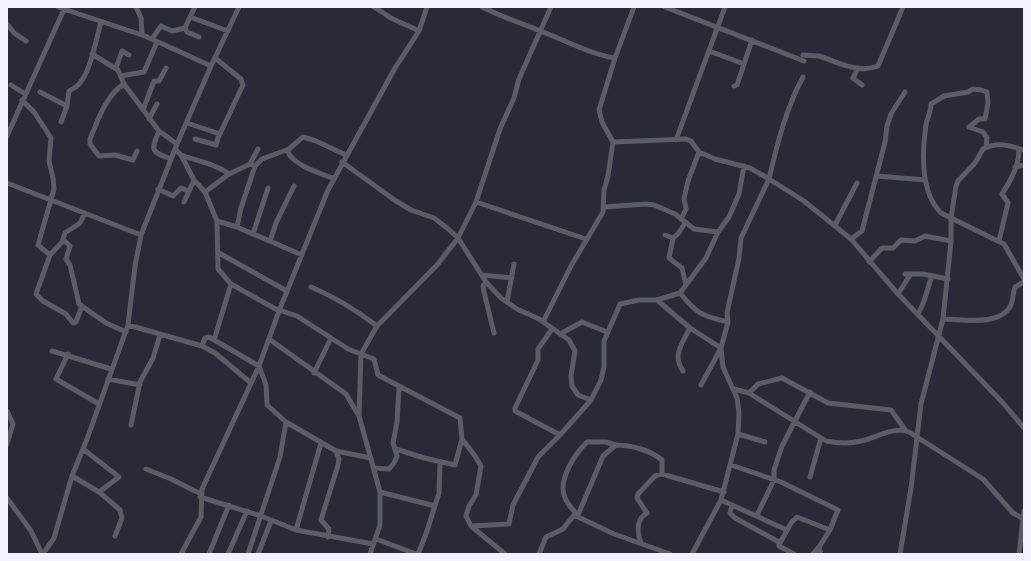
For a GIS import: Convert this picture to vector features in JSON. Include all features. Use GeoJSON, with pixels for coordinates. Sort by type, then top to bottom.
{"type":"FeatureCollection","features":[{"type":"Feature","properties":{"kind":"street"},"geometry":{"type":"LineString","coordinates":[[58,7],[65,8],[152,39],[180,54],[211,66]]}},
{"type":"Feature","properties":{"kind":"street"},"geometry":{"type":"LineString","coordinates":[[136,7],[141,18],[142,36]]}},
{"type":"Feature","properties":{"kind":"street"},"geometry":{"type":"LineString","coordinates":[[185,28],[195,7]]}},
{"type":"Feature","properties":{"kind":"street"},"geometry":{"type":"LineString","coordinates":[[7,498],[31,531],[43,554],[54,538],[72,476],[128,326],[135,266],[141,235],[170,159],[239,7]]}},
{"type":"Feature","properties":{"kind":"street"},"geometry":{"type":"LineString","coordinates":[[374,7],[391,18],[419,30]]}},
{"type":"Feature","properties":{"kind":"street"},"geometry":{"type":"LineString","coordinates":[[181,554],[201,517],[201,495],[259,366],[279,311],[333,178],[395,68],[419,30],[427,7]]}},
{"type":"Feature","properties":{"kind":"street"},"geometry":{"type":"LineString","coordinates":[[482,7],[513,22],[540,31],[596,54],[615,58]]}},
{"type":"Feature","properties":{"kind":"street"},"geometry":{"type":"LineString","coordinates":[[359,416],[362,354],[377,326],[436,265],[458,238],[476,202],[500,129],[540,31],[552,7]]}},
{"type":"Feature","properties":{"kind":"street"},"geometry":{"type":"LineString","coordinates":[[543,322],[586,239],[601,218],[604,207],[604,190],[608,176],[613,142],[602,122],[599,110],[615,58],[634,7]]}},
{"type":"Feature","properties":{"kind":"street"},"geometry":{"type":"LineString","coordinates":[[665,7],[804,58],[818,56],[832,62],[858,68],[878,66],[903,7]]}},
{"type":"Feature","properties":{"kind":"street"},"geometry":{"type":"LineString","coordinates":[[676,140],[725,7]]}},
{"type":"Feature","properties":{"kind":"street"},"geometry":{"type":"LineString","coordinates":[[7,136],[65,8]]}},
{"type":"Feature","properties":{"kind":"street"},"geometry":{"type":"LineString","coordinates":[[190,17],[228,31]]}},
{"type":"Feature","properties":{"kind":"street"},"geometry":{"type":"LineString","coordinates":[[61,122],[67,106],[69,91],[81,82],[92,54],[101,22]]}},
{"type":"Feature","properties":{"kind":"street"},"geometry":{"type":"LineString","coordinates":[[152,39],[161,26],[172,30],[185,28]]}},
{"type":"Feature","properties":{"kind":"street"},"geometry":{"type":"LineString","coordinates":[[8,27],[26,41]]}},
{"type":"Feature","properties":{"kind":"street"},"geometry":{"type":"LineString","coordinates":[[185,28],[187,32],[199,37]]}},
{"type":"Feature","properties":{"kind":"street"},"geometry":{"type":"LineString","coordinates":[[734,86],[737,85],[752,40]]}},
{"type":"Feature","properties":{"kind":"street"},"geometry":{"type":"LineString","coordinates":[[121,76],[144,72],[157,42]]}},
{"type":"Feature","properties":{"kind":"street"},"geometry":{"type":"LineString","coordinates":[[116,68],[122,51],[130,55]]}},
{"type":"Feature","properties":{"kind":"street"},"geometry":{"type":"LineString","coordinates":[[709,51],[744,64]]}},
{"type":"Feature","properties":{"kind":"street"},"geometry":{"type":"LineString","coordinates":[[92,54],[116,68],[124,84],[149,119],[159,131],[176,146],[194,180],[205,192],[217,221],[219,254],[217,266],[231,284],[279,311],[297,316],[331,338],[374,359],[378,375],[399,388],[458,416],[461,424],[462,439],[455,465],[396,449]]}},
{"type":"Feature","properties":{"kind":"street"},"geometry":{"type":"LineString","coordinates":[[195,139],[216,145],[243,85],[241,79],[215,58]]}},
{"type":"Feature","properties":{"kind":"street"},"geometry":{"type":"LineString","coordinates":[[143,110],[154,81],[159,81],[166,68]]}},
{"type":"Feature","properties":{"kind":"street"},"geometry":{"type":"LineString","coordinates":[[858,68],[853,80],[862,85]]}},
{"type":"Feature","properties":{"kind":"street"},"geometry":{"type":"LineString","coordinates":[[701,385],[721,348],[728,322],[727,312],[739,258],[741,238],[769,179],[777,147],[796,88],[802,77]]}},
{"type":"Feature","properties":{"kind":"street"},"geometry":{"type":"LineString","coordinates":[[124,84],[117,88],[110,96],[90,142],[96,154],[102,157],[115,155],[133,160],[137,151]]}},
{"type":"Feature","properties":{"kind":"street"},"geometry":{"type":"LineString","coordinates":[[11,85],[25,94]]}},
{"type":"Feature","properties":{"kind":"street"},"geometry":{"type":"LineString","coordinates":[[986,147],[986,138],[983,132],[969,127],[979,119],[985,119],[988,103],[987,92],[973,89],[968,92],[944,96],[931,104],[926,124],[924,180],[937,210],[951,219],[1004,244],[1024,279]]}},
{"type":"Feature","properties":{"kind":"street"},"geometry":{"type":"LineString","coordinates":[[40,92],[67,106]]}},
{"type":"Feature","properties":{"kind":"street"},"geometry":{"type":"LineString","coordinates":[[852,239],[862,231],[885,142],[886,126],[891,114],[905,92]]}},
{"type":"Feature","properties":{"kind":"street"},"geometry":{"type":"LineString","coordinates":[[22,100],[34,112],[51,138],[49,161],[54,184],[38,245],[50,255]]}},
{"type":"Feature","properties":{"kind":"street"},"geometry":{"type":"LineString","coordinates":[[149,119],[157,104]]}},
{"type":"Feature","properties":{"kind":"street"},"geometry":{"type":"LineString","coordinates":[[187,123],[220,134]]}},
{"type":"Feature","properties":{"kind":"street"},"geometry":{"type":"LineString","coordinates":[[159,131],[153,145],[153,151],[156,154],[170,159]]}},
{"type":"Feature","properties":{"kind":"street"},"geometry":{"type":"LineString","coordinates":[[205,192],[229,174],[253,165],[262,159],[287,150],[303,137],[346,155]]}},
{"type":"Feature","properties":{"kind":"street"},"geometry":{"type":"LineString","coordinates":[[613,142],[686,139],[691,141],[699,152],[724,162],[744,166],[769,179],[804,201],[852,239],[898,294],[1004,404],[1024,428]]}},
{"type":"Feature","properties":{"kind":"street"},"geometry":{"type":"LineString","coordinates":[[900,554],[911,488],[921,404],[940,337],[943,319],[952,241],[951,219],[958,181],[975,163],[983,149],[986,147],[1005,144],[1024,150]]}},
{"type":"Feature","properties":{"kind":"street"},"geometry":{"type":"LineString","coordinates":[[999,241],[1008,203],[1002,194],[1012,176],[1019,152],[1018,148]]}},
{"type":"Feature","properties":{"kind":"street"},"geometry":{"type":"LineString","coordinates":[[237,227],[258,150]]}},
{"type":"Feature","properties":{"kind":"street"},"geometry":{"type":"LineString","coordinates":[[287,150],[288,154],[297,162],[333,178]]}},
{"type":"Feature","properties":{"kind":"street"},"geometry":{"type":"LineString","coordinates":[[686,285],[682,268],[669,258],[673,238],[678,234],[683,221],[686,209],[684,199],[688,181],[699,152]]}},
{"type":"Feature","properties":{"kind":"street"},"geometry":{"type":"LineString","coordinates":[[181,155],[200,163],[217,166],[229,174]]}},
{"type":"Feature","properties":{"kind":"street"},"geometry":{"type":"LineString","coordinates":[[342,162],[396,201],[411,210],[434,218],[458,238],[486,282],[507,302],[517,309],[543,322],[572,344],[574,351],[571,376],[573,391],[578,395],[591,400]]}},
{"type":"Feature","properties":{"kind":"street"},"geometry":{"type":"LineString","coordinates":[[1015,167],[1024,165]]}},
{"type":"Feature","properties":{"kind":"street"},"geometry":{"type":"LineString","coordinates":[[471,526],[509,524],[514,505],[538,457],[591,400],[601,380],[604,367],[604,341],[619,306],[623,303],[657,300],[680,293],[706,258],[718,232],[730,217],[739,194],[744,166]]}},
{"type":"Feature","properties":{"kind":"street"},"geometry":{"type":"LineString","coordinates":[[877,176],[924,180]]}},
{"type":"Feature","properties":{"kind":"street"},"geometry":{"type":"LineString","coordinates":[[184,202],[194,180]]}},
{"type":"Feature","properties":{"kind":"street"},"geometry":{"type":"LineString","coordinates":[[7,183],[50,201],[141,235]]}},
{"type":"Feature","properties":{"kind":"street"},"geometry":{"type":"LineString","coordinates":[[835,225],[857,183]]}},
{"type":"Feature","properties":{"kind":"street"},"geometry":{"type":"LineString","coordinates":[[270,241],[276,222],[294,186]]}},
{"type":"Feature","properties":{"kind":"street"},"geometry":{"type":"LineString","coordinates":[[158,189],[173,196],[181,188],[188,191]]}},
{"type":"Feature","properties":{"kind":"street"},"geometry":{"type":"LineString","coordinates":[[253,234],[268,188]]}},
{"type":"Feature","properties":{"kind":"street"},"geometry":{"type":"LineString","coordinates":[[476,202],[586,239]]}},
{"type":"Feature","properties":{"kind":"street"},"geometry":{"type":"LineString","coordinates":[[604,207],[646,204],[654,205],[675,214],[694,229],[718,232]]}},
{"type":"Feature","properties":{"kind":"street"},"geometry":{"type":"LineString","coordinates":[[82,306],[76,322],[73,323],[66,314],[36,296],[50,255],[63,239],[65,233],[80,223],[84,213]]}},
{"type":"Feature","properties":{"kind":"street"},"geometry":{"type":"LineString","coordinates":[[217,221],[237,227],[302,255]]}},
{"type":"Feature","properties":{"kind":"street"},"geometry":{"type":"LineString","coordinates":[[664,235],[673,238]]}},
{"type":"Feature","properties":{"kind":"street"},"geometry":{"type":"LineString","coordinates":[[870,262],[882,248],[893,248],[897,242],[904,238],[915,240],[925,236],[952,241]]}},
{"type":"Feature","properties":{"kind":"street"},"geometry":{"type":"LineString","coordinates":[[63,239],[69,244],[66,259],[70,265],[79,302],[82,306],[106,322],[126,332]]}},
{"type":"Feature","properties":{"kind":"street"},"geometry":{"type":"LineString","coordinates":[[219,254],[287,291]]}},
{"type":"Feature","properties":{"kind":"street"},"geometry":{"type":"LineString","coordinates":[[507,302],[514,264]]}},
{"type":"Feature","properties":{"kind":"street"},"geometry":{"type":"LineString","coordinates":[[898,294],[908,274],[948,278]]}},
{"type":"Feature","properties":{"kind":"street"},"geometry":{"type":"LineString","coordinates":[[482,275],[512,278]]}},
{"type":"Feature","properties":{"kind":"street"},"geometry":{"type":"LineString","coordinates":[[918,314],[924,304],[927,288],[932,276]]}},
{"type":"Feature","properties":{"kind":"street"},"geometry":{"type":"LineString","coordinates":[[486,282],[484,283],[484,292],[494,333]]}},
{"type":"Feature","properties":{"kind":"street"},"geometry":{"type":"LineString","coordinates":[[943,319],[984,320],[997,318],[1004,315],[1010,306],[1015,287],[1024,282]]}},
{"type":"Feature","properties":{"kind":"street"},"geometry":{"type":"LineString","coordinates":[[214,340],[231,284]]}},
{"type":"Feature","properties":{"kind":"street"},"geometry":{"type":"LineString","coordinates":[[311,287],[335,297],[377,326]]}},
{"type":"Feature","properties":{"kind":"street"},"geometry":{"type":"LineString","coordinates":[[680,293],[692,308],[700,315],[728,322]]}},
{"type":"Feature","properties":{"kind":"street"},"geometry":{"type":"LineString","coordinates":[[657,300],[690,328],[721,348]]}},
{"type":"Feature","properties":{"kind":"street"},"geometry":{"type":"LineString","coordinates":[[560,334],[582,322],[607,332]]}},
{"type":"Feature","properties":{"kind":"street"},"geometry":{"type":"LineString","coordinates":[[128,326],[202,346],[215,353],[251,383]]}},
{"type":"Feature","properties":{"kind":"street"},"geometry":{"type":"LineString","coordinates":[[683,371],[679,365],[678,356],[690,328]]}},
{"type":"Feature","properties":{"kind":"street"},"geometry":{"type":"LineString","coordinates":[[552,329],[538,349],[538,360],[515,408],[515,411],[560,435]]}},
{"type":"Feature","properties":{"kind":"street"},"geometry":{"type":"LineString","coordinates":[[131,426],[140,385],[143,376],[153,358],[160,335]]}},
{"type":"Feature","properties":{"kind":"street"},"geometry":{"type":"LineString","coordinates":[[202,346],[206,337],[214,340],[259,366],[266,385],[266,402],[286,422],[336,451],[371,458]]}},
{"type":"Feature","properties":{"kind":"street"},"geometry":{"type":"LineString","coordinates":[[314,373],[331,338]]}},
{"type":"Feature","properties":{"kind":"street"},"geometry":{"type":"LineString","coordinates":[[268,339],[314,373],[348,395],[359,416],[380,492],[380,521],[370,554]]}},
{"type":"Feature","properties":{"kind":"street"},"geometry":{"type":"LineString","coordinates":[[692,554],[721,500],[738,434],[739,413],[734,389],[723,367],[721,348]]}},
{"type":"Feature","properties":{"kind":"street"},"geometry":{"type":"LineString","coordinates":[[52,351],[68,354],[111,369]]}},
{"type":"Feature","properties":{"kind":"street"},"geometry":{"type":"LineString","coordinates":[[68,354],[56,379],[99,404]]}},
{"type":"Feature","properties":{"kind":"street"},"geometry":{"type":"LineString","coordinates":[[749,393],[760,383],[782,378],[828,403],[891,410],[906,431],[983,479],[1013,513],[1023,519]]}},
{"type":"Feature","properties":{"kind":"street"},"geometry":{"type":"LineString","coordinates":[[108,379],[140,385]]}},
{"type":"Feature","properties":{"kind":"street"},"geometry":{"type":"LineString","coordinates":[[374,468],[390,468],[397,456],[393,443],[397,422],[399,388]]}},
{"type":"Feature","properties":{"kind":"street"},"geometry":{"type":"LineString","coordinates":[[734,389],[749,393],[821,438],[837,443],[861,441],[874,436],[906,431]]}},
{"type":"Feature","properties":{"kind":"street"},"geometry":{"type":"LineString","coordinates":[[757,515],[774,480],[774,470],[782,446],[810,392]]}},
{"type":"Feature","properties":{"kind":"street"},"geometry":{"type":"LineString","coordinates":[[7,411],[13,424],[7,444]]}},
{"type":"Feature","properties":{"kind":"street"},"geometry":{"type":"LineString","coordinates":[[248,554],[280,457],[286,422]]}},
{"type":"Feature","properties":{"kind":"street"},"geometry":{"type":"LineString","coordinates":[[738,434],[765,442]]}},
{"type":"Feature","properties":{"kind":"street"},"geometry":{"type":"LineString","coordinates":[[810,477],[821,438]]}},
{"type":"Feature","properties":{"kind":"street"},"geometry":{"type":"LineString","coordinates":[[462,439],[481,466],[476,495],[469,506],[466,516],[471,526],[505,554]]}},
{"type":"Feature","properties":{"kind":"street"},"geometry":{"type":"LineString","coordinates":[[296,530],[321,442]]}},
{"type":"Feature","properties":{"kind":"street"},"geometry":{"type":"LineString","coordinates":[[662,474],[662,460],[654,454],[632,447],[606,442],[587,442],[568,471],[563,486],[564,495],[568,504],[578,515],[614,534],[670,554]]}},
{"type":"Feature","properties":{"kind":"street"},"geometry":{"type":"LineString","coordinates":[[578,515],[603,456],[616,445]]}},
{"type":"Feature","properties":{"kind":"street"},"geometry":{"type":"LineString","coordinates":[[83,449],[119,477],[99,492]]}},
{"type":"Feature","properties":{"kind":"street"},"geometry":{"type":"LineString","coordinates":[[328,537],[330,529],[321,520],[338,465],[339,458],[336,451]]}},
{"type":"Feature","properties":{"kind":"street"},"geometry":{"type":"LineString","coordinates":[[146,469],[171,479],[201,495],[296,530],[328,537],[375,541],[404,553],[417,554],[435,506],[441,484],[439,473],[440,462]]}},
{"type":"Feature","properties":{"kind":"street"},"geometry":{"type":"LineString","coordinates":[[731,465],[774,480],[838,510],[830,530],[813,554]]}},
{"type":"Feature","properties":{"kind":"street"},"geometry":{"type":"LineString","coordinates":[[641,543],[638,530],[640,519],[647,513],[639,502],[638,494],[655,476],[662,474],[724,492]]}},
{"type":"Feature","properties":{"kind":"street"},"geometry":{"type":"LineString","coordinates":[[72,476],[99,492],[121,512],[122,518],[115,536]]}},
{"type":"Feature","properties":{"kind":"street"},"geometry":{"type":"LineString","coordinates":[[380,492],[435,506]]}},
{"type":"Feature","properties":{"kind":"street"},"geometry":{"type":"LineString","coordinates":[[721,500],[757,515],[787,530]]}},
{"type":"Feature","properties":{"kind":"street"},"geometry":{"type":"LineString","coordinates":[[209,554],[229,505]]}},
{"type":"Feature","properties":{"kind":"street"},"geometry":{"type":"LineString","coordinates":[[732,505],[730,513],[735,518],[780,543],[779,546],[794,554]]}},
{"type":"Feature","properties":{"kind":"street"},"geometry":{"type":"LineString","coordinates":[[228,554],[246,511]]}},
{"type":"Feature","properties":{"kind":"street"},"geometry":{"type":"LineString","coordinates":[[1019,554],[1024,511]]}},
{"type":"Feature","properties":{"kind":"street"},"geometry":{"type":"LineString","coordinates":[[539,554],[546,537],[563,529],[572,516],[578,515]]}},
{"type":"Feature","properties":{"kind":"street"},"geometry":{"type":"LineString","coordinates":[[780,543],[791,523],[799,517],[830,530]]}},
{"type":"Feature","properties":{"kind":"street"},"geometry":{"type":"LineString","coordinates":[[258,554],[271,521]]}},
{"type":"Feature","properties":{"kind":"street"},"geometry":{"type":"LineString","coordinates":[[819,547],[821,554]]}}]}
